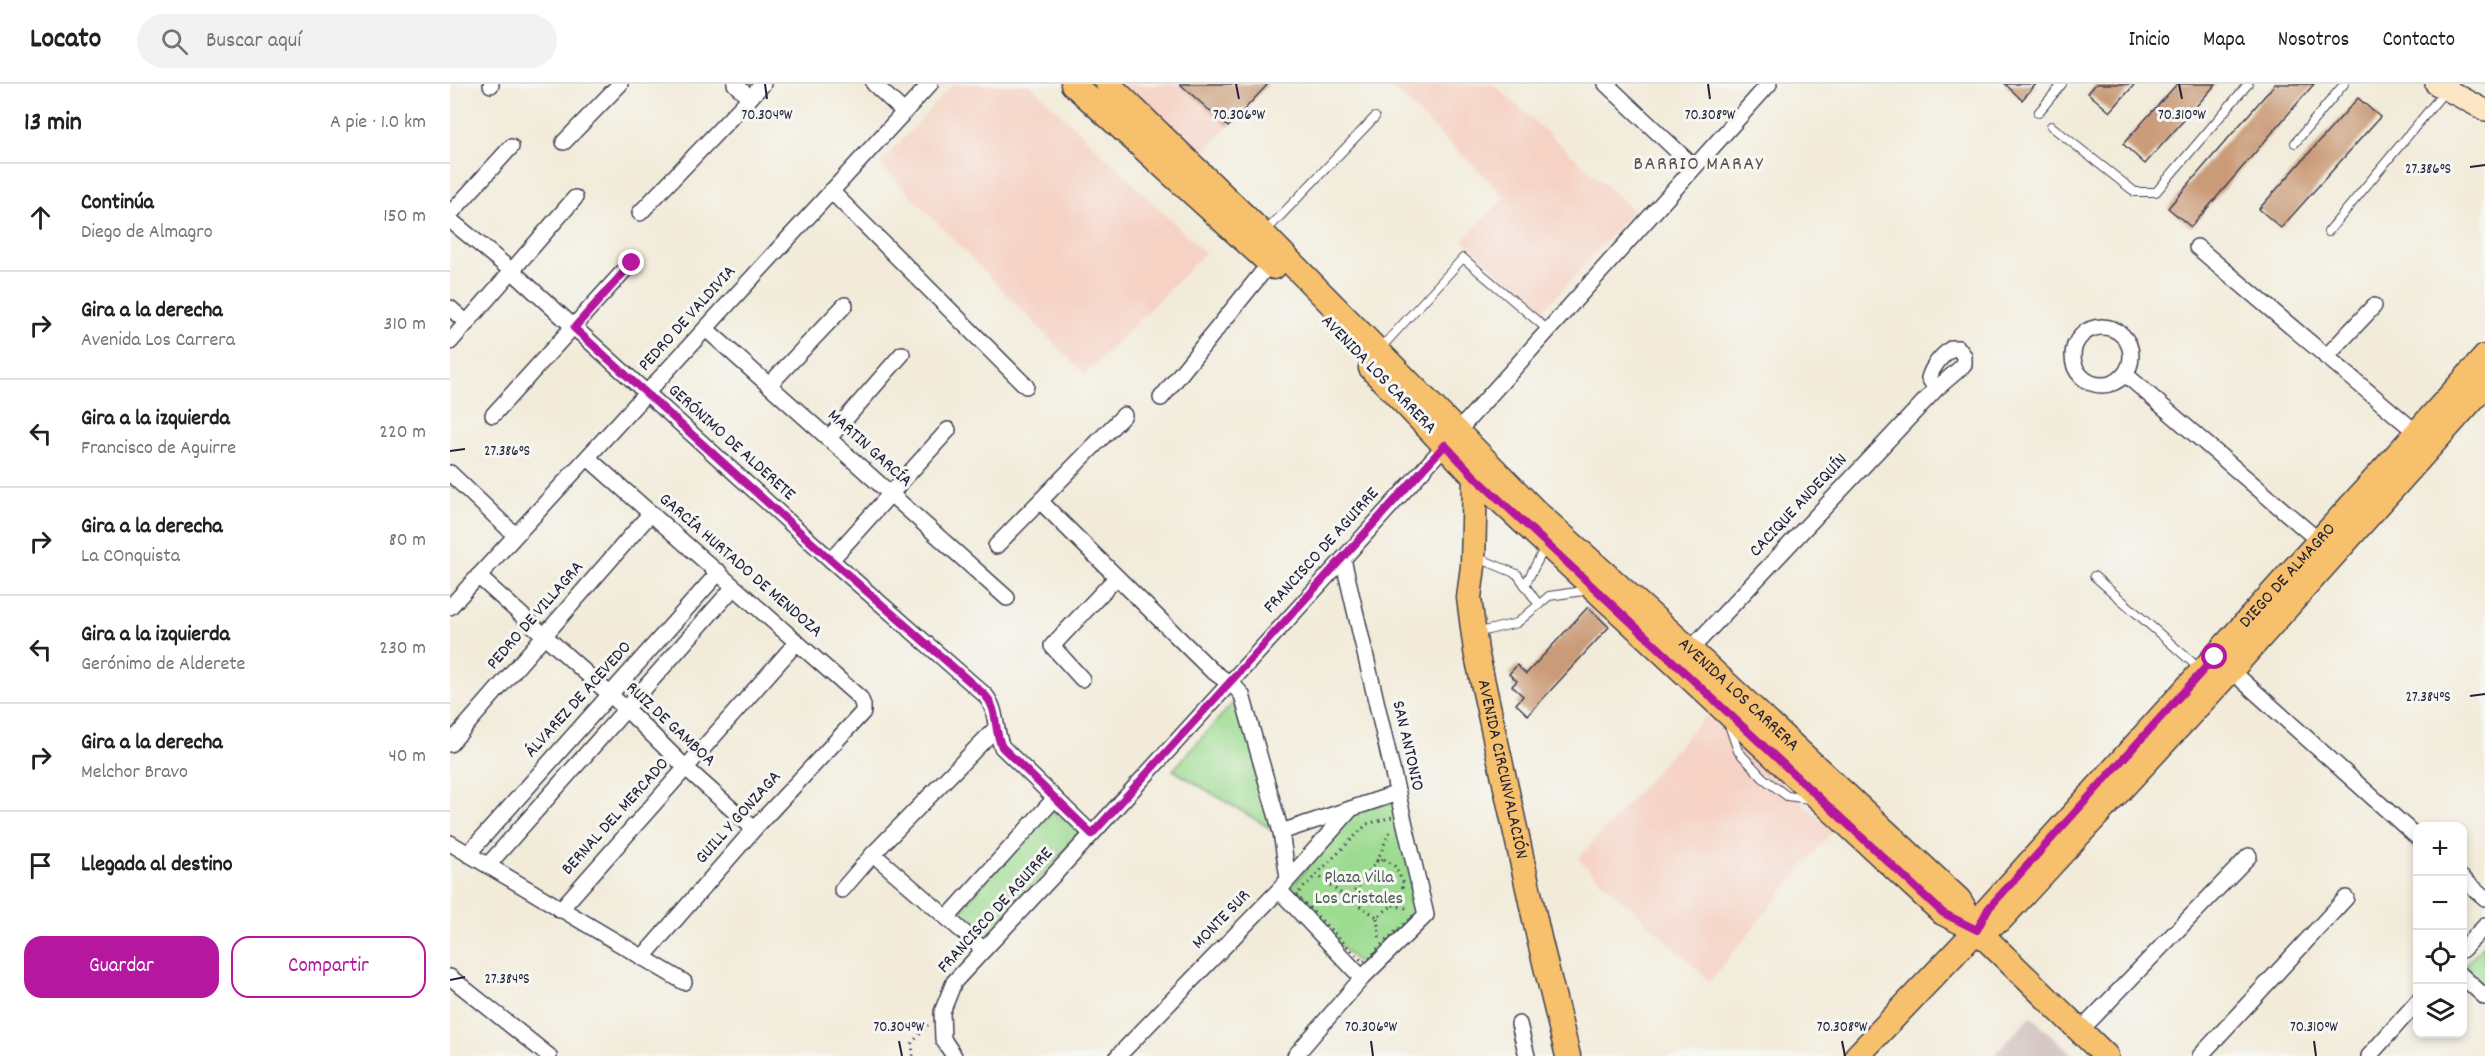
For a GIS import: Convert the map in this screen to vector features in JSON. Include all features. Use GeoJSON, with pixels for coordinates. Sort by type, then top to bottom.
{"type":"FeatureCollection","features":[{"type":"Feature","properties":{"kind":"main road","name":"AVENIDA LOS CARRERA"},"geometry":{"type":"LineString","coordinates":[[1073,84],[1270,263],[1451,438],[1690,650],[1959,900],[1977,930],[2093,1046]]}},
{"type":"Feature","properties":{"kind":"main road","name":"AVENIDA LOS CARRERA"},"geometry":{"type":"LineString","coordinates":[[1108,84],[1263,234],[1378,351],[1451,438],[1475,477],[1943,913],[1977,930]]}},
{"type":"Feature","properties":{"kind":"main road","name":"DIEGO DE ALMAGRO"},"geometry":{"type":"LineString","coordinates":[[1857,1056],[1977,930],[2000,920],[2319,541],[2485,357]]}},
{"type":"Feature","properties":{"kind":"main road","name":"DIEGO DE ALMAGRO"},"geometry":{"type":"LineString","coordinates":[[2216,666],[2485,385]]}},
{"type":"Feature","properties":{"kind":"main road","name":"AVENIDA CIRCUNVALACIÓN"},"geometry":{"type":"LineString","coordinates":[[1475,477],[1474,556],[1469,598],[1474,634],[1539,938],[1568,1056]]}},
{"type":"Feature","properties":{"kind":"street"},"geometry":{"type":"LineString","coordinates":[[564,142],[620,84]]}},
{"type":"Feature","properties":{"kind":"street"},"geometry":{"type":"LineString","coordinates":[[735,84],[750,98]]}},
{"type":"Feature","properties":{"kind":"street"},"geometry":{"type":"LineString","coordinates":[[640,213],[764,84]]}},
{"type":"Feature","properties":{"kind":"street"},"geometry":{"type":"LineString","coordinates":[[874,84],[904,111]]}},
{"type":"Feature","properties":{"kind":"street","name":"PEDRO DE VALDIVIA"},"geometry":{"type":"LineString","coordinates":[[450,607],[930,84]]}},
{"type":"Feature","properties":{"kind":"street"},"geometry":{"type":"LineString","coordinates":[[1606,84],[1694,167]]}},
{"type":"Feature","properties":{"kind":"street","name":"FRANCISCO DE AGUIRRE"},"geometry":{"type":"LineString","coordinates":[[954,1056],[943,1039],[942,1012],[954,982],[1343,559],[1769,84]]}},
{"type":"Feature","properties":{"kind":"street"},"geometry":{"type":"LineString","coordinates":[[2441,87],[2485,110]]}},
{"type":"Feature","properties":{"kind":"street"},"geometry":{"type":"LineString","coordinates":[[450,214],[511,147]]}},
{"type":"Feature","properties":{"kind":"street"},"geometry":{"type":"LineString","coordinates":[[831,191],[1026,386]]}},
{"type":"Feature","properties":{"kind":"street"},"geometry":{"type":"LineString","coordinates":[[450,342],[575,198]]}},
{"type":"Feature","properties":{"kind":"street","name":"GERÓNIMO DE ALDERETE"},"geometry":{"type":"LineString","coordinates":[[450,220],[512,271],[831,560],[985,695],[992,703],[995,729]]}},
{"type":"Feature","properties":{"kind":"street"},"geometry":{"type":"LineString","coordinates":[[2197,247],[2417,433]]}},
{"type":"Feature","properties":{"kind":"street"},"geometry":{"type":"LineString","coordinates":[[493,415],[632,263]]}},
{"type":"Feature","properties":{"kind":"street"},"geometry":{"type":"LineString","coordinates":[[1161,398],[1270,263]]}},
{"type":"Feature","properties":{"kind":"street"},"geometry":{"type":"LineString","coordinates":[[769,385],[845,305]]}},
{"type":"Feature","properties":{"kind":"street"},"geometry":{"type":"LineString","coordinates":[[2326,357],[2374,306]]}},
{"type":"Feature","properties":{"kind":"street"},"geometry":{"type":"LineString","coordinates":[[450,308],[467,323]]}},
{"type":"Feature","properties":{"kind":"street","name":"MARTIN GARCÍA"},"geometry":{"type":"LineString","coordinates":[[706,328],[1007,598]]}},
{"type":"Feature","properties":{"kind":"street"},"geometry":{"type":"LineString","coordinates":[[828,439],[902,354]]}},
{"type":"Feature","properties":{"kind":"street"},"geometry":{"type":"LineString","coordinates":[[2124,374],[2319,541]]}},
{"type":"Feature","properties":{"kind":"street","name":"CACIQUE ANDEQUÍN"},"geometry":{"type":"LineString","coordinates":[[1690,650],[1936,389]]}},
{"type":"Feature","properties":{"kind":"street"},"geometry":{"type":"LineString","coordinates":[[996,546],[1124,415]]}},
{"type":"Feature","properties":{"kind":"street"},"geometry":{"type":"LineString","coordinates":[[831,560],[948,430]]}},
{"type":"Feature","properties":{"kind":"street","name":"GARCÍA HURTADO DE MENDOZA"},"geometry":{"type":"LineString","coordinates":[[588,458],[860,698],[864,705]]}},
{"type":"Feature","properties":{"kind":"street"},"geometry":{"type":"LineString","coordinates":[[453,484],[515,535]]}},
{"type":"Feature","properties":{"kind":"street"},"geometry":{"type":"LineString","coordinates":[[1041,502],[1211,670],[1229,682],[1242,695],[1281,832],[1283,884],[1362,978],[1295,1056]]}},
{"type":"Feature","properties":{"kind":"street","name":"PEDRO DE VILLAGRA"},"geometry":{"type":"LineString","coordinates":[[450,744],[651,513]]}},
{"type":"Feature","properties":{"kind":"street","name":"SAN ANTONIO"},"geometry":{"type":"LineString","coordinates":[[1343,559],[1426,915],[1362,978]]}},
{"type":"Feature","properties":{"kind":"street","name":"ÁLVAREZ DE ACEVEDO"},"geometry":{"type":"LineString","coordinates":[[468,854],[611,696],[718,572]]}},
{"type":"Feature","properties":{"kind":"street","name":"RUIZ DE GAMBOA"},"geometry":{"type":"LineString","coordinates":[[478,576],[626,709],[686,768],[754,829]]}},
{"type":"Feature","properties":{"kind":"street"},"geometry":{"type":"LineString","coordinates":[[1082,680],[1052,646],[1116,578]]}},
{"type":"Feature","properties":{"kind":"street"},"geometry":{"type":"LineString","coordinates":[[488,865],[734,586]]}},
{"type":"Feature","properties":{"kind":"street","name":"BERNAL DEL MERCADO"},"geometry":{"type":"LineString","coordinates":[[560,910],[797,642]]}},
{"type":"Feature","properties":{"kind":"street"},"geometry":{"type":"LineString","coordinates":[[2216,666],[2413,834]]}},
{"type":"Feature","properties":{"kind":"street","name":"GUILL Y GONZAGA"},"geometry":{"type":"LineString","coordinates":[[642,958],[754,829],[863,712],[864,705]]}},
{"type":"Feature","properties":{"kind":"street"},"geometry":{"type":"LineString","coordinates":[[842,890],[873,854],[995,729],[1002,747],[1092,834]]}},
{"type":"Feature","properties":{"kind":"street"},"geometry":{"type":"LineString","coordinates":[[1281,832],[1398,794]]}},
{"type":"Feature","properties":{"kind":"street","name":"FRANCISCO DE AGUIRRE"},"geometry":{"type":"LineString","coordinates":[[948,917],[1055,798]]}},
{"type":"Feature","properties":{"kind":"street","name":"MONTE SUR"},"geometry":{"type":"LineString","coordinates":[[1126,1053],[1351,809]]}},
{"type":"Feature","properties":{"kind":"street"},"geometry":{"type":"LineString","coordinates":[[450,843],[684,982]]}},
{"type":"Feature","properties":{"kind":"street"},"geometry":{"type":"LineString","coordinates":[[873,854],[983,949]]}},
{"type":"Feature","properties":{"kind":"street"},"geometry":{"type":"LineString","coordinates":[[2093,1046],[2249,856]]}},
{"type":"Feature","properties":{"kind":"street"},"geometry":{"type":"LineString","coordinates":[[2467,882],[2485,898]]}},
{"type":"Feature","properties":{"kind":"street"},"geometry":{"type":"LineString","coordinates":[[2200,1056],[2346,898]]}},
{"type":"Feature","properties":{"kind":"street"},"geometry":{"type":"LineString","coordinates":[[2467,946],[2485,926]]}},
{"type":"Feature","properties":{"kind":"street"},"geometry":{"type":"LineString","coordinates":[[450,976],[549,1056]]}},
{"type":"Feature","properties":{"kind":"street"},"geometry":{"type":"LineString","coordinates":[[2467,980],[2485,997]]}},
{"type":"Feature","properties":{"kind":"street"},"geometry":{"type":"LineString","coordinates":[[2369,1056],[2413,1007]]}},
{"type":"Feature","properties":{"kind":"street"},"geometry":{"type":"LineString","coordinates":[[1519,1024],[1527,1056]]}},
{"type":"Feature","properties":{"kind":"lane"},"geometry":{"type":"LineString","coordinates":[[2038,113],[2062,84]]}},
{"type":"Feature","properties":{"kind":"lane"},"geometry":{"type":"LineString","coordinates":[[2051,126],[2135,192],[2156,192],[2248,84]]}},
{"type":"Feature","properties":{"kind":"lane"},"geometry":{"type":"LineString","coordinates":[[2295,143],[2344,84]]}},
{"type":"Feature","properties":{"kind":"lane"},"geometry":{"type":"LineString","coordinates":[[2328,232],[2441,87]]}},
{"type":"Feature","properties":{"kind":"lane"},"geometry":{"type":"LineString","coordinates":[[1263,234],[1375,117]]}},
{"type":"Feature","properties":{"kind":"lane"},"geometry":{"type":"LineString","coordinates":[[1378,351],[1463,258],[1548,330]]}},
{"type":"Feature","properties":{"kind":"lane"},"geometry":{"type":"LineString","coordinates":[[1525,585],[1547,544]]}},
{"type":"Feature","properties":{"kind":"lane"},"geometry":{"type":"LineString","coordinates":[[1474,556],[1518,574],[1539,605]]}},
{"type":"Feature","properties":{"kind":"lane"},"geometry":{"type":"LineString","coordinates":[[2094,576],[2216,666]]}},
{"type":"Feature","properties":{"kind":"lane"},"geometry":{"type":"LineString","coordinates":[[1474,634],[1517,623],[1549,596],[1596,590]]}},
{"type":"Feature","properties":{"kind":"path"},"geometry":{"type":"LineString","coordinates":[[1399,818],[1396,816],[1367,824],[1296,894],[1363,962],[1370,958],[1414,915],[1420,913]]}},
{"type":"Feature","properties":{"kind":"path"},"geometry":{"type":"LineString","coordinates":[[1349,899],[1377,861],[1389,832],[1399,818]]}},
{"type":"Feature","properties":{"kind":"path"},"geometry":{"type":"LineString","coordinates":[[1399,818],[1408,846],[1420,913]]}},
{"type":"Feature","properties":{"kind":"path"},"geometry":{"type":"LineString","coordinates":[[1377,861],[1384,859],[1394,865],[1404,884],[1393,905],[1377,917]]}},
{"type":"Feature","properties":{"kind":"path"},"geometry":{"type":"LineString","coordinates":[[1316,874],[1377,917]]}},
{"type":"Feature","properties":{"kind":"path"},"geometry":{"type":"LineString","coordinates":[[1393,905],[1420,913]]}},
{"type":"Feature","properties":{"kind":"path"},"geometry":{"type":"LineString","coordinates":[[1377,917],[1380,946]]}},
{"type":"Feature","properties":{"kind":"path"},"geometry":{"type":"LineString","coordinates":[[913,1056],[912,1043],[944,1005]]}},
{"type":"Feature","properties":{"kind":"shaded area"},"geometry":{"type":"Polygon","coordinates":[[[953,84],[1030,84],[1205,253],[1085,375],[880,164],[953,84]]]}},
{"type":"Feature","properties":{"kind":"shaded area"},"geometry":{"type":"Polygon","coordinates":[[[1122,84],[1268,84],[1198,158],[1122,84]]]}},
{"type":"Feature","properties":{"kind":"shaded area"},"geometry":{"type":"Polygon","coordinates":[[[1388,84],[1493,84],[1633,210],[1542,312],[1463,240],[1506,197],[1388,84]]]}},
{"type":"Feature","properties":{"kind":"shaded area"},"geometry":{"type":"Polygon","coordinates":[[[1706,715],[1833,830],[1710,981],[1578,859],[1706,715]]]}},
{"type":"Feature","properties":{"kind":"shaded area"},"geometry":{"type":"Polygon","coordinates":[[[2031,1016],[2074,1056],[1993,1056],[2031,1016]]]}},
{"type":"Feature","properties":{"kind":"green space"},"geometry":{"type":"Polygon","coordinates":[[[1239,696],[1278,833],[1173,770],[1239,696]]]}},
{"type":"Feature","properties":{"kind":"green space","name":"Plaza Villa Los Cristales"},"geometry":{"type":"Polygon","coordinates":[[[1396,800],[1419,913],[1364,969],[1287,893],[1352,811],[1396,800]]]}},
{"type":"Feature","properties":{"kind":"green space"},"geometry":{"type":"Polygon","coordinates":[[[1050,809],[1080,832],[986,941],[956,915],[1050,809]]]}},
{"type":"Feature","properties":{"kind":"green space"},"geometry":{"type":"Polygon","coordinates":[[[2485,943],[2485,987],[2467,971],[2467,963],[2485,943]]]}},
{"type":"Feature","properties":{"kind":"building"},"geometry":{"type":"Polygon","coordinates":[[[1180,84],[1268,84],[1228,127],[1180,84]]]}},
{"type":"Feature","properties":{"kind":"building"},"geometry":{"type":"Polygon","coordinates":[[[2005,84],[2036,84],[2022,100],[2005,84]]]}},
{"type":"Feature","properties":{"kind":"building"},"geometry":{"type":"Polygon","coordinates":[[[2096,84],[2135,84],[2110,112],[2088,93],[2096,84]]]}},
{"type":"Feature","properties":{"kind":"building"},"geometry":{"type":"Polygon","coordinates":[[[2177,84],[2216,84],[2145,164],[2123,144],[2177,84]]]}},
{"type":"Feature","properties":{"kind":"building"},"geometry":{"type":"Polygon","coordinates":[[[2275,84],[2314,84],[2191,227],[2168,208],[2275,84]]]}},
{"type":"Feature","properties":{"kind":"building"},"geometry":{"type":"Polygon","coordinates":[[[2358,98],[2380,117],[2281,228],[2259,209],[2358,98]]]}},
{"type":"Feature","properties":{"kind":"building"},"geometry":{"type":"Polygon","coordinates":[[[1588,607],[1609,627],[1528,715],[1516,704],[1523,696],[1512,686],[1517,681],[1509,674],[1517,665],[1526,674],[1588,607]]]}},
{"type":"Feature","properties":{"kind":"district","name":"BARRIO MARAY"},"geometry":{"type":"Point","coordinates":[1699,165]}},
{"type":"Feature","properties":{"kind":"route"},"geometry":{"type":"LineString","coordinates":[[632,263],[574,328],[831,560],[985,695],[992,703],[995,712],[995,729],[1002,747],[1092,834],[1445,445],[1475,477],[1943,913],[1977,930],[1988,909],[2215,657]]}}]}
